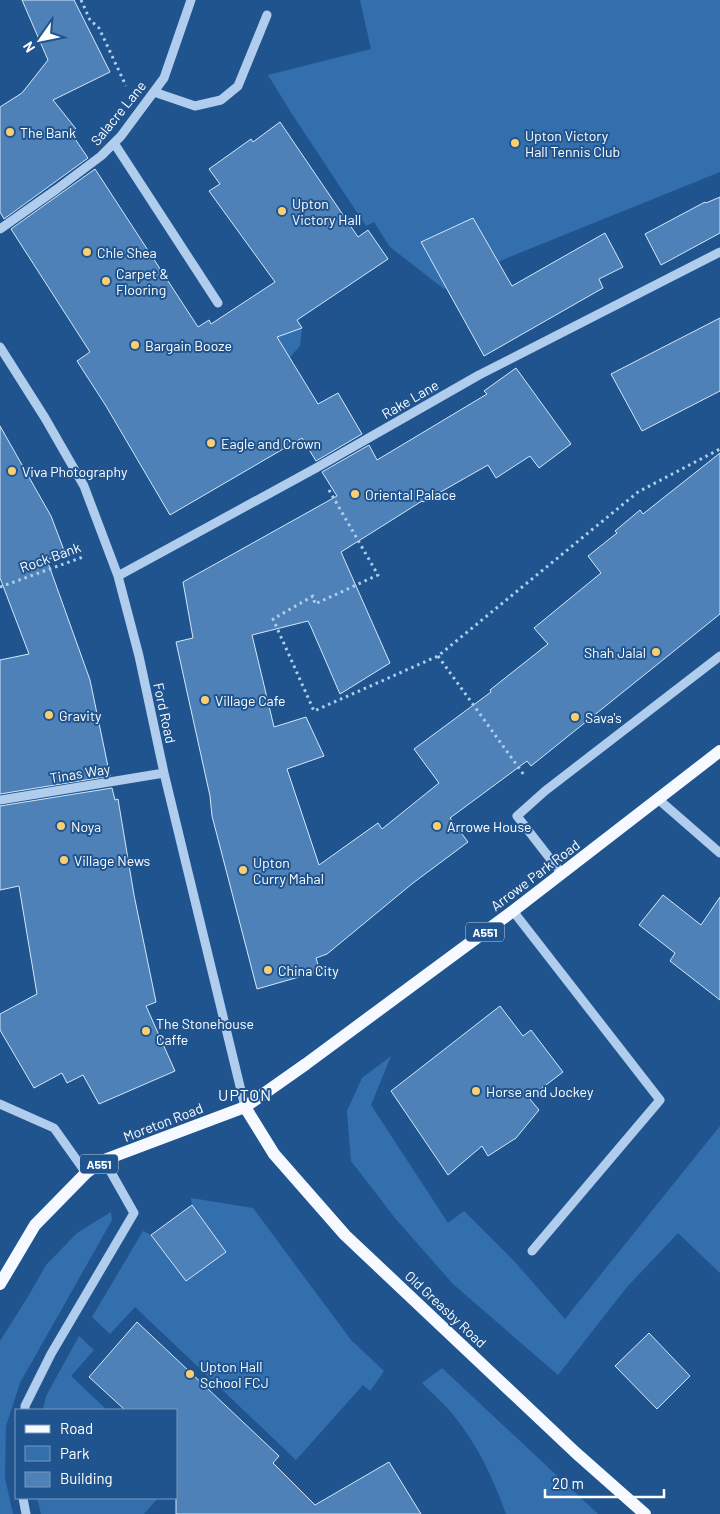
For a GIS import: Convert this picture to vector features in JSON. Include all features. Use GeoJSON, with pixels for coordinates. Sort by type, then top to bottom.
{"type":"FeatureCollection","features":[{"type":"Feature","properties":{"kind":"main road","name":"Arrowe Park Road"},"geometry":{"type":"LineString","coordinates":[[245,1107],[513,911],[720,751]]}},
{"type":"Feature","properties":{"kind":"main road","name":"Moreton Road"},"geometry":{"type":"LineString","coordinates":[[0,1284],[35,1225],[86,1173],[104,1160],[245,1107]]}},
{"type":"Feature","properties":{"kind":"main road","name":"Old Greasby Road"},"geometry":{"type":"LineString","coordinates":[[245,1107],[274,1154],[345,1234],[576,1453],[646,1514]]}},
{"type":"Feature","properties":{"kind":"street","name":"Salacre Lane"},"geometry":{"type":"LineString","coordinates":[[0,229],[101,156],[114,143],[164,78],[191,0]]}},
{"type":"Feature","properties":{"kind":"street"},"geometry":{"type":"LineString","coordinates":[[154,92],[195,106],[221,100],[238,86],[267,15]]}},
{"type":"Feature","properties":{"kind":"street"},"geometry":{"type":"LineString","coordinates":[[114,143],[218,303]]}},
{"type":"Feature","properties":{"kind":"street","name":"Rake Lane"},"geometry":{"type":"LineString","coordinates":[[118,576],[316,468],[479,375],[720,252]]}},
{"type":"Feature","properties":{"kind":"street","name":"Ford Road"},"geometry":{"type":"LineString","coordinates":[[0,347],[45,418],[84,486],[118,576],[139,656],[164,773],[245,1107]]}},
{"type":"Feature","properties":{"kind":"street"},"geometry":{"type":"LineString","coordinates":[[562,874],[517,816],[545,791],[720,656]]}},
{"type":"Feature","properties":{"kind":"street","name":"Tinas Way"},"geometry":{"type":"LineString","coordinates":[[0,800],[164,773]]}},
{"type":"Feature","properties":{"kind":"street"},"geometry":{"type":"LineString","coordinates":[[658,800],[720,852]]}},
{"type":"Feature","properties":{"kind":"street"},"geometry":{"type":"LineString","coordinates":[[513,911],[660,1100],[532,1251]]}},
{"type":"Feature","properties":{"kind":"street"},"geometry":{"type":"LineString","coordinates":[[0,1104],[54,1128],[86,1173]]}},
{"type":"Feature","properties":{"kind":"street"},"geometry":{"type":"LineString","coordinates":[[25,1409],[51,1354],[134,1213],[104,1160]]}},
{"type":"Feature","properties":{"kind":"street"},"geometry":{"type":"LineString","coordinates":[[23,1499],[26,1514]]}},
{"type":"Feature","properties":{"kind":"path"},"geometry":{"type":"LineString","coordinates":[[81,0],[90,20],[99,28],[138,114]]}},
{"type":"Feature","properties":{"kind":"path"},"geometry":{"type":"LineString","coordinates":[[316,468],[378,575],[315,604],[313,596],[273,619],[314,711],[438,656],[638,492],[720,449]]}},
{"type":"Feature","properties":{"kind":"path","name":"Rock Bank"},"geometry":{"type":"LineString","coordinates":[[0,587],[107,548]]}},
{"type":"Feature","properties":{"kind":"path"},"geometry":{"type":"LineString","coordinates":[[438,656],[531,786],[545,791]]}},
{"type":"Feature","properties":{"kind":"green space","name":"Upton Victory Hall Tennis Club"},"geometry":{"type":"Polygon","coordinates":[[[360,0],[720,0],[720,172],[507,258],[444,289],[390,247],[374,222],[366,226],[268,75],[371,49],[360,0]]]}},
{"type":"Feature","properties":{"kind":"green space"},"geometry":{"type":"Polygon","coordinates":[[[302,328],[300,346],[274,375],[239,349],[302,328]]]}},
{"type":"Feature","properties":{"kind":"green space"},"geometry":{"type":"Polygon","coordinates":[[[391,1056],[371,1105],[448,1223],[464,1211],[514,1261],[565,1319],[720,1126],[720,1273],[678,1233],[627,1287],[558,1375],[453,1284],[395,1218],[351,1161],[347,1111],[362,1078],[391,1056]]]}},
{"type":"Feature","properties":{"kind":"green space"},"geometry":{"type":"Polygon","coordinates":[[[191,1198],[253,1208],[351,1340],[384,1371],[370,1391],[363,1385],[296,1460],[135,1307],[110,1334],[92,1317],[143,1231],[151,1235],[186,1281],[196,1274],[184,1257],[214,1235],[192,1205],[191,1198]]]}},
{"type":"Feature","properties":{"kind":"green space"},"geometry":{"type":"Polygon","coordinates":[[[111,1212],[112,1220],[20,1383],[6,1426],[5,1478],[13,1514],[0,1514],[0,1341],[46,1265],[77,1233],[111,1212]]]}},
{"type":"Feature","properties":{"kind":"green space"},"geometry":{"type":"Polygon","coordinates":[[[79,1336],[94,1350],[71,1376],[106,1409],[43,1409],[46,1396],[79,1336]]]}},
{"type":"Feature","properties":{"kind":"green space"},"geometry":{"type":"Polygon","coordinates":[[[442,1368],[598,1514],[506,1514],[487,1468],[468,1435],[452,1414],[422,1383],[442,1368]]]}},
{"type":"Feature","properties":{"kind":"green space"},"geometry":{"type":"Polygon","coordinates":[[[37,1499],[157,1499],[144,1514],[41,1514],[37,1499]]]}},
{"type":"Feature","properties":{"kind":"building"},"geometry":{"type":"Polygon","coordinates":[[[22,0],[74,0],[110,72],[53,100],[76,129],[71,133],[88,158],[4,219],[0,212],[0,107],[22,93],[48,60],[22,0]]]}},
{"type":"Feature","properties":{"kind":"building"},"geometry":{"type":"Polygon","coordinates":[[[280,122],[358,237],[368,230],[388,259],[297,320],[302,328],[277,337],[318,404],[338,393],[362,434],[316,461],[302,438],[170,515],[106,406],[77,361],[90,352],[11,229],[95,169],[198,327],[209,320],[211,324],[275,282],[209,191],[220,184],[209,169],[251,139],[253,142],[280,122]]]}},
{"type":"Feature","properties":{"kind":"building"},"geometry":{"type":"Polygon","coordinates":[[[720,197],[720,233],[661,265],[645,234],[705,202],[720,197]]]}},
{"type":"Feature","properties":{"kind":"building"},"geometry":{"type":"Polygon","coordinates":[[[473,218],[512,286],[605,233],[623,267],[599,279],[603,288],[484,356],[421,242],[473,218]]]}},
{"type":"Feature","properties":{"kind":"building"},"geometry":{"type":"Polygon","coordinates":[[[720,318],[720,391],[642,431],[611,374],[720,318]]]}},
{"type":"Feature","properties":{"kind":"building"},"geometry":{"type":"Polygon","coordinates":[[[516,368],[571,444],[539,468],[530,456],[496,478],[488,465],[422,501],[341,552],[390,663],[340,694],[308,621],[252,635],[274,727],[306,717],[324,756],[287,769],[319,865],[378,823],[382,829],[439,783],[414,749],[491,692],[490,690],[548,644],[534,628],[601,573],[588,556],[617,533],[615,531],[640,510],[643,514],[720,453],[720,614],[531,766],[527,761],[450,818],[468,842],[413,883],[327,954],[316,958],[320,971],[257,989],[212,816],[210,796],[176,642],[193,638],[183,582],[337,496],[322,472],[369,445],[377,460],[487,394],[484,391],[516,368]]]}},
{"type":"Feature","properties":{"kind":"building"},"geometry":{"type":"Polygon","coordinates":[[[0,426],[51,516],[65,553],[47,560],[90,680],[110,776],[0,794],[0,660],[29,654],[0,578],[0,426]]]}},
{"type":"Feature","properties":{"kind":"building"},"geometry":{"type":"Polygon","coordinates":[[[112,788],[115,800],[118,799],[134,895],[156,1002],[146,1006],[175,1071],[99,1104],[83,1075],[67,1083],[62,1073],[34,1088],[0,1030],[0,1014],[37,994],[19,886],[0,890],[0,806],[112,788]]]}},
{"type":"Feature","properties":{"kind":"building"},"geometry":{"type":"Polygon","coordinates":[[[663,895],[701,925],[720,897],[720,1000],[670,961],[675,953],[639,925],[663,895]]]}},
{"type":"Feature","properties":{"kind":"building"},"geometry":{"type":"Polygon","coordinates":[[[500,1006],[523,1036],[531,1030],[563,1072],[529,1098],[539,1110],[516,1138],[488,1156],[482,1146],[448,1175],[391,1091],[500,1006]]]}},
{"type":"Feature","properties":{"kind":"building"},"geometry":{"type":"Polygon","coordinates":[[[192,1205],[226,1252],[186,1281],[151,1235],[192,1205]]]}},
{"type":"Feature","properties":{"kind":"building"},"geometry":{"type":"Polygon","coordinates":[[[137,1322],[279,1456],[273,1463],[315,1505],[389,1462],[421,1514],[176,1514],[176,1499],[178,1499],[178,1409],[124,1409],[89,1377],[137,1322]]]}},
{"type":"Feature","properties":{"kind":"building"},"geometry":{"type":"Polygon","coordinates":[[[649,1333],[690,1376],[657,1409],[615,1366],[649,1333]]]}},
{"type":"Feature","properties":{"kind":"place","name":"The Bank"},"geometry":{"type":"Point","coordinates":[10,132]}},
{"type":"Feature","properties":{"kind":"place","name":"Upton Victory Hall Tennis Club"},"geometry":{"type":"Point","coordinates":[515,143]}},
{"type":"Feature","properties":{"kind":"place","name":"Upton Victory Hall"},"geometry":{"type":"Point","coordinates":[282,211]}},
{"type":"Feature","properties":{"kind":"place","name":"Chle Shea"},"geometry":{"type":"Point","coordinates":[87,252]}},
{"type":"Feature","properties":{"kind":"place","name":"Carpet & Flooring"},"geometry":{"type":"Point","coordinates":[106,281]}},
{"type":"Feature","properties":{"kind":"place","name":"Bargain Booze"},"geometry":{"type":"Point","coordinates":[135,345]}},
{"type":"Feature","properties":{"kind":"place","name":"Eagle and Crown"},"geometry":{"type":"Point","coordinates":[211,443]}},
{"type":"Feature","properties":{"kind":"place","name":"Viva Photography"},"geometry":{"type":"Point","coordinates":[12,471]}},
{"type":"Feature","properties":{"kind":"place","name":"Oriental Palace"},"geometry":{"type":"Point","coordinates":[355,494]}},
{"type":"Feature","properties":{"kind":"place","name":"Shah Jalal"},"geometry":{"type":"Point","coordinates":[656,652]}},
{"type":"Feature","properties":{"kind":"place","name":"Village Cafe"},"geometry":{"type":"Point","coordinates":[205,700]}},
{"type":"Feature","properties":{"kind":"place","name":"Gravity"},"geometry":{"type":"Point","coordinates":[49,715]}},
{"type":"Feature","properties":{"kind":"place","name":"Sava's"},"geometry":{"type":"Point","coordinates":[575,717]}},
{"type":"Feature","properties":{"kind":"place","name":"Noya"},"geometry":{"type":"Point","coordinates":[61,826]}},
{"type":"Feature","properties":{"kind":"place","name":"Arrowe House"},"geometry":{"type":"Point","coordinates":[437,826]}},
{"type":"Feature","properties":{"kind":"place","name":"Village News"},"geometry":{"type":"Point","coordinates":[64,860]}},
{"type":"Feature","properties":{"kind":"place","name":"Upton Curry Mahal"},"geometry":{"type":"Point","coordinates":[243,870]}},
{"type":"Feature","properties":{"kind":"place","name":"China City"},"geometry":{"type":"Point","coordinates":[268,970]}},
{"type":"Feature","properties":{"kind":"place","name":"The Stonehouse Caffe"},"geometry":{"type":"Point","coordinates":[146,1031]}},
{"type":"Feature","properties":{"kind":"place","name":"Horse and Jockey"},"geometry":{"type":"Point","coordinates":[476,1091]}},
{"type":"Feature","properties":{"kind":"place","name":"Upton Hall School FCJ"},"geometry":{"type":"Point","coordinates":[190,1374]}},
{"type":"Feature","properties":{"kind":"district","name":"UPTON"},"geometry":{"type":"Point","coordinates":[245,1094]}}]}
